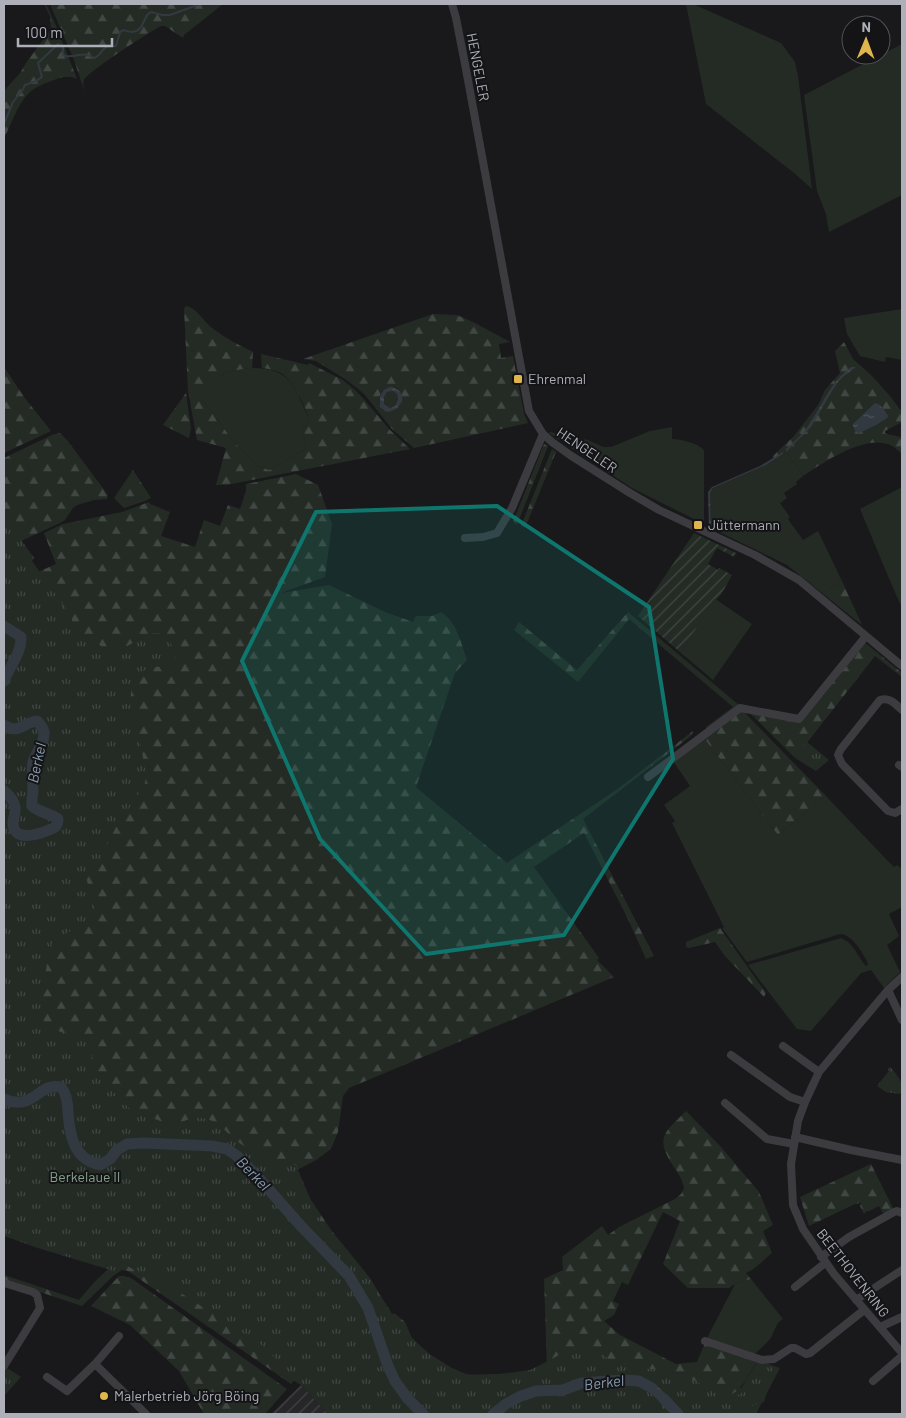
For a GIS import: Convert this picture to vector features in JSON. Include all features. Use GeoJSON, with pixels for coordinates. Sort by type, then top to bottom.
{"type":"FeatureCollection","features":[{"type":"Feature","properties":{"kind":"street","name":"HENGELER"},"geometry":{"type":"LineString","coordinates":[[452,4],[474,111],[529,411],[543,434],[630,494],[659,510],[755,555],[799,580],[902,666]]}},
{"type":"Feature","properties":{"kind":"street"},"geometry":{"type":"LineString","coordinates":[[465,538],[483,537],[497,533],[512,508],[543,434]]}},
{"type":"Feature","properties":{"kind":"street"},"geometry":{"type":"LineString","coordinates":[[648,777],[740,708],[799,719],[866,636]]}},
{"type":"Feature","properties":{"kind":"street"},"geometry":{"type":"LineString","coordinates":[[902,710],[890,700],[880,700],[838,755],[842,764],[888,811],[895,813],[902,809]]}},
{"type":"Feature","properties":{"kind":"street","name":"BEETHOVENRING"},"geometry":{"type":"LineString","coordinates":[[902,977],[888,990],[819,1072],[805,1102],[794,1140],[791,1164],[793,1205],[802,1229],[823,1260],[902,1354]]}},
{"type":"Feature","properties":{"kind":"street"},"geometry":{"type":"LineString","coordinates":[[888,990],[902,1020]]}},
{"type":"Feature","properties":{"kind":"street"},"geometry":{"type":"LineString","coordinates":[[784,1046],[819,1072]]}},
{"type":"Feature","properties":{"kind":"street"},"geometry":{"type":"LineString","coordinates":[[731,1055],[790,1097],[805,1102]]}},
{"type":"Feature","properties":{"kind":"street"},"geometry":{"type":"LineString","coordinates":[[725,1103],[767,1139],[794,1140],[902,1160]]}},
{"type":"Feature","properties":{"kind":"street"},"geometry":{"type":"LineString","coordinates":[[794,1287],[849,1237],[897,1210],[902,1212]]}},
{"type":"Feature","properties":{"kind":"street"},"geometry":{"type":"LineString","coordinates":[[856,1300],[902,1270]]}},
{"type":"Feature","properties":{"kind":"street"},"geometry":{"type":"LineString","coordinates":[[4,1283],[33,1292],[37,1295],[40,1308],[4,1366]]}},
{"type":"Feature","properties":{"kind":"street"},"geometry":{"type":"LineString","coordinates":[[705,1341],[762,1360],[774,1359],[791,1348],[806,1354],[810,1353],[864,1310]]}},
{"type":"Feature","properties":{"kind":"street"},"geometry":{"type":"LineString","coordinates":[[880,1328],[902,1317]]}},
{"type":"Feature","properties":{"kind":"street"},"geometry":{"type":"LineString","coordinates":[[47,1377],[67,1391],[95,1364],[119,1336]]}},
{"type":"Feature","properties":{"kind":"street"},"geometry":{"type":"LineString","coordinates":[[873,1381],[902,1354]]}},
{"type":"Feature","properties":{"kind":"street"},"geometry":{"type":"LineString","coordinates":[[95,1364],[146,1414]]}},
{"type":"Feature","properties":{"kind":"highlighted area"},"geometry":{"type":"Polygon","coordinates":[[[497,506],[649,607],[673,759],[564,935],[426,954],[320,839],[242,661],[316,512],[497,506]]]}},
{"type":"Feature","properties":{"kind":"shaded area"},"geometry":{"type":"Polygon","coordinates":[[[301,1385],[328,1414],[271,1414],[301,1385]]]}},
{"type":"Feature","properties":{"kind":"green space"},"geometry":{"type":"Polygon","coordinates":[[[44,4],[46,4],[57,28],[77,79],[59,78],[40,85],[31,91],[18,108],[4,139],[4,91],[20,73],[51,29],[50,16],[44,4]]]}},
{"type":"Feature","properties":{"kind":"green space"},"geometry":{"type":"Polygon","coordinates":[[[50,4],[223,4],[184,35],[183,38],[165,26],[161,26],[87,76],[84,80],[84,90],[74,60],[50,4]]]}},
{"type":"Feature","properties":{"kind":"green space"},"geometry":{"type":"Polygon","coordinates":[[[686,4],[693,4],[781,43],[795,62],[812,189],[706,104],[686,4]]]}},
{"type":"Feature","properties":{"kind":"green space"},"geometry":{"type":"Polygon","coordinates":[[[902,44],[902,195],[829,232],[826,214],[817,191],[804,95],[862,65],[891,65],[891,50],[902,44]]]}},
{"type":"Feature","properties":{"kind":"green space"},"geometry":{"type":"Polygon","coordinates":[[[186,306],[193,309],[217,332],[253,352],[252,368],[236,370],[216,378],[202,396],[203,401],[235,443],[256,465],[269,470],[307,448],[302,429],[310,420],[298,394],[286,376],[276,371],[262,368],[261,354],[308,365],[309,363],[343,380],[362,397],[390,430],[410,449],[226,485],[216,485],[226,448],[197,440],[188,391],[184,309],[186,306]]]}},
{"type":"Feature","properties":{"kind":"green space"},"geometry":{"type":"Polygon","coordinates":[[[902,309],[902,360],[886,357],[885,362],[860,356],[847,334],[844,318],[902,309]]]}},
{"type":"Feature","properties":{"kind":"green space"},"geometry":{"type":"Polygon","coordinates":[[[433,314],[457,315],[510,342],[499,344],[501,358],[513,356],[524,414],[528,423],[414,448],[392,429],[365,395],[357,388],[316,361],[303,359],[433,314]],[[397,388],[382,391],[379,400],[380,405],[386,412],[400,406],[402,398],[397,388]]]}},
{"type":"Feature","properties":{"kind":"green space"},"geometry":{"type":"Polygon","coordinates":[[[844,342],[853,359],[872,376],[902,412],[902,422],[885,431],[885,433],[902,438],[902,455],[892,446],[880,443],[867,444],[839,454],[803,476],[786,452],[774,459],[773,456],[794,436],[818,405],[825,390],[840,373],[835,351],[844,342]]]}},
{"type":"Feature","properties":{"kind":"green space"},"geometry":{"type":"Polygon","coordinates":[[[4,367],[24,397],[51,431],[4,453],[4,367]]]}},
{"type":"Feature","properties":{"kind":"green space"},"geometry":{"type":"Polygon","coordinates":[[[266,369],[284,376],[295,389],[310,420],[302,429],[307,448],[269,470],[256,465],[235,443],[201,396],[216,378],[236,370],[266,369]]]}},
{"type":"Feature","properties":{"kind":"green space"},"geometry":{"type":"Polygon","coordinates":[[[393,391],[397,394],[398,399],[395,406],[390,408],[384,404],[384,397],[387,392],[393,391]]]}},
{"type":"Feature","properties":{"kind":"green space"},"geometry":{"type":"Polygon","coordinates":[[[186,393],[191,428],[189,438],[163,425],[186,393]]]}},
{"type":"Feature","properties":{"kind":"green space"},"geometry":{"type":"Polygon","coordinates":[[[672,427],[672,439],[689,442],[704,450],[704,524],[632,488],[549,433],[588,440],[603,447],[611,447],[650,431],[672,427]]]}},
{"type":"Feature","properties":{"kind":"green space"},"geometry":{"type":"Polygon","coordinates":[[[60,433],[108,495],[107,499],[94,500],[77,505],[64,521],[4,549],[4,458],[60,433]]]}},
{"type":"Feature","properties":{"kind":"green space"},"geometry":{"type":"Polygon","coordinates":[[[544,444],[548,446],[517,525],[513,522],[544,444]]]}},
{"type":"Feature","properties":{"kind":"green space"},"geometry":{"type":"Polygon","coordinates":[[[552,449],[556,452],[525,528],[521,526],[552,449]]]}},
{"type":"Feature","properties":{"kind":"green space"},"geometry":{"type":"Polygon","coordinates":[[[786,452],[803,476],[796,482],[797,484],[784,493],[787,498],[780,503],[790,517],[788,519],[803,540],[818,531],[842,581],[822,593],[787,565],[711,528],[710,493],[713,488],[766,465],[786,452]]]}},
{"type":"Feature","properties":{"kind":"green space"},"geometry":{"type":"Polygon","coordinates":[[[133,470],[151,498],[124,508],[114,498],[133,470]]]}},
{"type":"Feature","properties":{"kind":"green space"},"geometry":{"type":"Polygon","coordinates":[[[296,474],[318,485],[332,524],[325,577],[281,593],[329,585],[385,612],[413,622],[416,616],[432,616],[441,612],[451,621],[458,633],[467,660],[455,673],[416,787],[507,863],[619,788],[693,731],[692,735],[583,819],[654,956],[646,959],[584,833],[534,867],[599,958],[597,960],[614,977],[349,1088],[343,1096],[338,1132],[331,1149],[297,1170],[311,1200],[331,1230],[366,1273],[391,1312],[379,1309],[153,1133],[42,1033],[11,691],[38,572],[56,564],[44,533],[63,524],[122,512],[149,502],[170,512],[161,536],[195,547],[204,520],[220,526],[228,505],[240,509],[246,491],[246,484],[296,474]]]}},
{"type":"Feature","properties":{"kind":"green space"},"geometry":{"type":"Polygon","coordinates":[[[902,487],[902,608],[860,509],[902,487]]]}},
{"type":"Feature","properties":{"kind":"green space","name":"Berkelaue II"},"geometry":{"type":"Polygon","coordinates":[[[4,510],[19,537],[34,558],[32,561],[71,616],[75,635],[78,637],[86,634],[104,650],[114,650],[123,648],[153,633],[162,633],[170,640],[177,665],[145,670],[133,683],[131,701],[135,712],[145,769],[146,778],[144,786],[115,829],[100,859],[86,876],[88,885],[93,893],[94,910],[83,927],[74,929],[56,939],[50,946],[42,1006],[45,1023],[52,1029],[68,1034],[92,1037],[92,1058],[88,1064],[105,1086],[109,1086],[129,1108],[172,1126],[194,1117],[208,1119],[218,1124],[238,1142],[247,1148],[262,1153],[276,1165],[296,1165],[321,1222],[370,1278],[401,1327],[431,1355],[452,1368],[466,1374],[483,1377],[506,1375],[530,1370],[565,1351],[599,1351],[615,1362],[683,1375],[715,1393],[740,1395],[749,1384],[760,1364],[773,1368],[764,1402],[725,1414],[328,1414],[301,1385],[291,1379],[274,1357],[260,1344],[149,1274],[136,1271],[121,1262],[114,1271],[4,1236],[4,510]]]}},
{"type":"Feature","properties":{"kind":"green space"},"geometry":{"type":"Polygon","coordinates":[[[694,533],[736,553],[734,557],[717,548],[708,564],[732,575],[722,593],[716,600],[714,599],[681,653],[638,616],[694,533]]]}},
{"type":"Feature","properties":{"kind":"green space"},"geometry":{"type":"Polygon","coordinates":[[[842,581],[862,625],[822,593],[842,581]]]}},
{"type":"Feature","properties":{"kind":"green space"},"geometry":{"type":"Polygon","coordinates":[[[714,598],[752,624],[713,680],[681,653],[714,598]]]}},
{"type":"Feature","properties":{"kind":"green space"},"geometry":{"type":"Polygon","coordinates":[[[628,612],[740,706],[706,730],[706,727],[733,707],[629,619],[578,682],[514,630],[519,622],[577,670],[628,612]]]}},
{"type":"Feature","properties":{"kind":"green space"},"geometry":{"type":"Polygon","coordinates":[[[864,642],[902,673],[902,677],[875,656],[795,758],[748,711],[800,721],[864,642]]]}},
{"type":"Feature","properties":{"kind":"green space"},"geometry":{"type":"Polygon","coordinates":[[[742,710],[826,796],[778,835],[704,738],[742,710]]]}},
{"type":"Feature","properties":{"kind":"green space"},"geometry":{"type":"Polygon","coordinates":[[[704,738],[778,835],[826,796],[894,867],[897,865],[902,869],[902,907],[889,914],[899,936],[887,945],[900,972],[884,988],[871,970],[861,973],[811,1031],[797,1029],[748,965],[841,938],[852,946],[866,966],[868,965],[867,961],[853,940],[840,934],[747,962],[722,928],[734,923],[724,927],[672,823],[675,821],[664,805],[690,786],[673,761],[704,738]]]}},
{"type":"Feature","properties":{"kind":"green space"},"geometry":{"type":"Polygon","coordinates":[[[807,742],[829,760],[816,771],[795,758],[807,742]]]}},
{"type":"Feature","properties":{"kind":"green space"},"geometry":{"type":"Polygon","coordinates":[[[720,928],[766,993],[764,997],[725,956],[715,942],[686,947],[686,942],[720,928]]]}},
{"type":"Feature","properties":{"kind":"green space"},"geometry":{"type":"Polygon","coordinates":[[[890,1067],[901,1083],[902,1090],[900,1094],[886,1092],[877,1086],[890,1067]]]}},
{"type":"Feature","properties":{"kind":"green space"},"geometry":{"type":"Polygon","coordinates":[[[686,1111],[721,1147],[759,1192],[773,1225],[763,1231],[772,1253],[746,1273],[751,1279],[729,1288],[688,1288],[663,1264],[680,1221],[663,1212],[628,1285],[622,1282],[613,1301],[619,1304],[614,1315],[604,1321],[620,1335],[676,1364],[697,1362],[705,1343],[757,1362],[736,1392],[731,1395],[480,1414],[385,1321],[394,1313],[405,1322],[412,1338],[433,1358],[459,1375],[499,1374],[547,1368],[544,1279],[563,1270],[562,1257],[602,1226],[608,1235],[619,1227],[675,1199],[681,1194],[684,1188],[683,1184],[667,1155],[664,1140],[668,1129],[686,1111]]]}},
{"type":"Feature","properties":{"kind":"green space"},"geometry":{"type":"Polygon","coordinates":[[[871,1164],[894,1210],[884,1215],[879,1206],[864,1214],[859,1202],[809,1226],[800,1197],[871,1164]]]}},
{"type":"Feature","properties":{"kind":"green space"},"geometry":{"type":"Polygon","coordinates":[[[121,1262],[146,1266],[302,1371],[291,1384],[128,1271],[122,1270],[113,1276],[82,1306],[4,1280],[4,1275],[79,1300],[93,1283],[121,1262]]]}},
{"type":"Feature","properties":{"kind":"green space"},"geometry":{"type":"Polygon","coordinates":[[[119,1276],[131,1278],[287,1389],[265,1414],[204,1414],[179,1371],[130,1325],[91,1306],[119,1276]]]}},
{"type":"Feature","properties":{"kind":"green space"},"geometry":{"type":"Polygon","coordinates":[[[751,1279],[783,1319],[777,1325],[770,1339],[752,1356],[707,1338],[735,1284],[751,1279]]]}},
{"type":"Feature","properties":{"kind":"green space"},"geometry":{"type":"Polygon","coordinates":[[[759,1361],[780,1368],[756,1414],[693,1414],[742,1387],[759,1361]]]}},
{"type":"Feature","properties":{"kind":"green space"},"geometry":{"type":"Polygon","coordinates":[[[7,1368],[21,1377],[4,1396],[4,1369],[7,1368]]]}},
{"type":"Feature","properties":{"kind":"water"},"geometry":{"type":"Polygon","coordinates":[[[851,367],[856,367],[838,382],[811,427],[786,452],[786,449],[808,427],[832,386],[851,367]]]}},
{"type":"Feature","properties":{"kind":"water"},"geometry":{"type":"Polygon","coordinates":[[[387,388],[397,389],[402,396],[402,401],[397,408],[386,412],[380,407],[380,400],[382,392],[387,388]],[[393,391],[387,392],[384,397],[384,404],[390,408],[395,406],[398,399],[397,394],[393,391]]]}},
{"type":"Feature","properties":{"kind":"water"},"geometry":{"type":"Polygon","coordinates":[[[875,403],[883,408],[888,416],[887,418],[859,433],[856,432],[853,424],[875,403]]]}},
{"type":"Feature","properties":{"kind":"water"},"geometry":{"type":"Polygon","coordinates":[[[783,452],[783,454],[766,465],[713,488],[710,493],[711,528],[709,527],[708,492],[712,487],[760,466],[783,452]]]}},
{"type":"Feature","properties":{"kind":"water","name":"Berkel"},"geometry":{"type":"Polygon","coordinates":[[[640,1378],[665,1393],[677,1407],[671,1413],[648,1390],[638,1385],[640,1378]]]}},
{"type":"Feature","properties":{"kind":"waterway"},"geometry":{"type":"LineString","coordinates":[[4,124],[13,102],[25,85],[42,77],[38,63],[58,44],[63,47],[63,54],[65,56],[83,54],[94,58],[107,47],[116,46],[120,32],[124,30],[129,32],[138,30],[151,12],[170,15],[200,4]]}},
{"type":"Feature","properties":{"kind":"waterway","name":"Berkel"},"geometry":{"type":"LineString","coordinates":[[4,626],[21,637],[17,654],[4,681]]}},
{"type":"Feature","properties":{"kind":"waterway","name":"Berkel"},"geometry":{"type":"LineString","coordinates":[[4,725],[14,729],[37,721],[42,728],[44,732],[43,740],[32,766],[32,806],[58,819],[57,825],[38,834],[26,836],[17,833],[13,823],[14,805],[11,798],[4,791]]}},
{"type":"Feature","properties":{"kind":"waterway","name":"Berkel"},"geometry":{"type":"LineString","coordinates":[[4,1099],[22,1102],[47,1089],[61,1087],[67,1099],[70,1130],[75,1146],[84,1158],[100,1165],[127,1144],[212,1146],[227,1149],[237,1156],[349,1276],[368,1308],[395,1381],[408,1399],[423,1414]]}},
{"type":"Feature","properties":{"kind":"waterway","name":"Berkel"},"geometry":{"type":"LineString","coordinates":[[493,1414],[521,1396],[536,1391],[563,1390],[582,1383],[623,1380],[639,1381],[652,1388]]}},
{"type":"Feature","properties":{"kind":"waterway","name":"Berkel"},"geometry":{"type":"LineString","coordinates":[[664,1399],[678,1414]]}},
{"type":"Feature","properties":{"kind":"place","name":"Ehrenmal"},"geometry":{"type":"Point","coordinates":[518,379]}},
{"type":"Feature","properties":{"kind":"place","name":"Jüttermann"},"geometry":{"type":"Point","coordinates":[698,525]}},
{"type":"Feature","properties":{"kind":"place","name":"Malerbetrieb Jörg Böing"},"geometry":{"type":"Point","coordinates":[104,1396]}}]}
